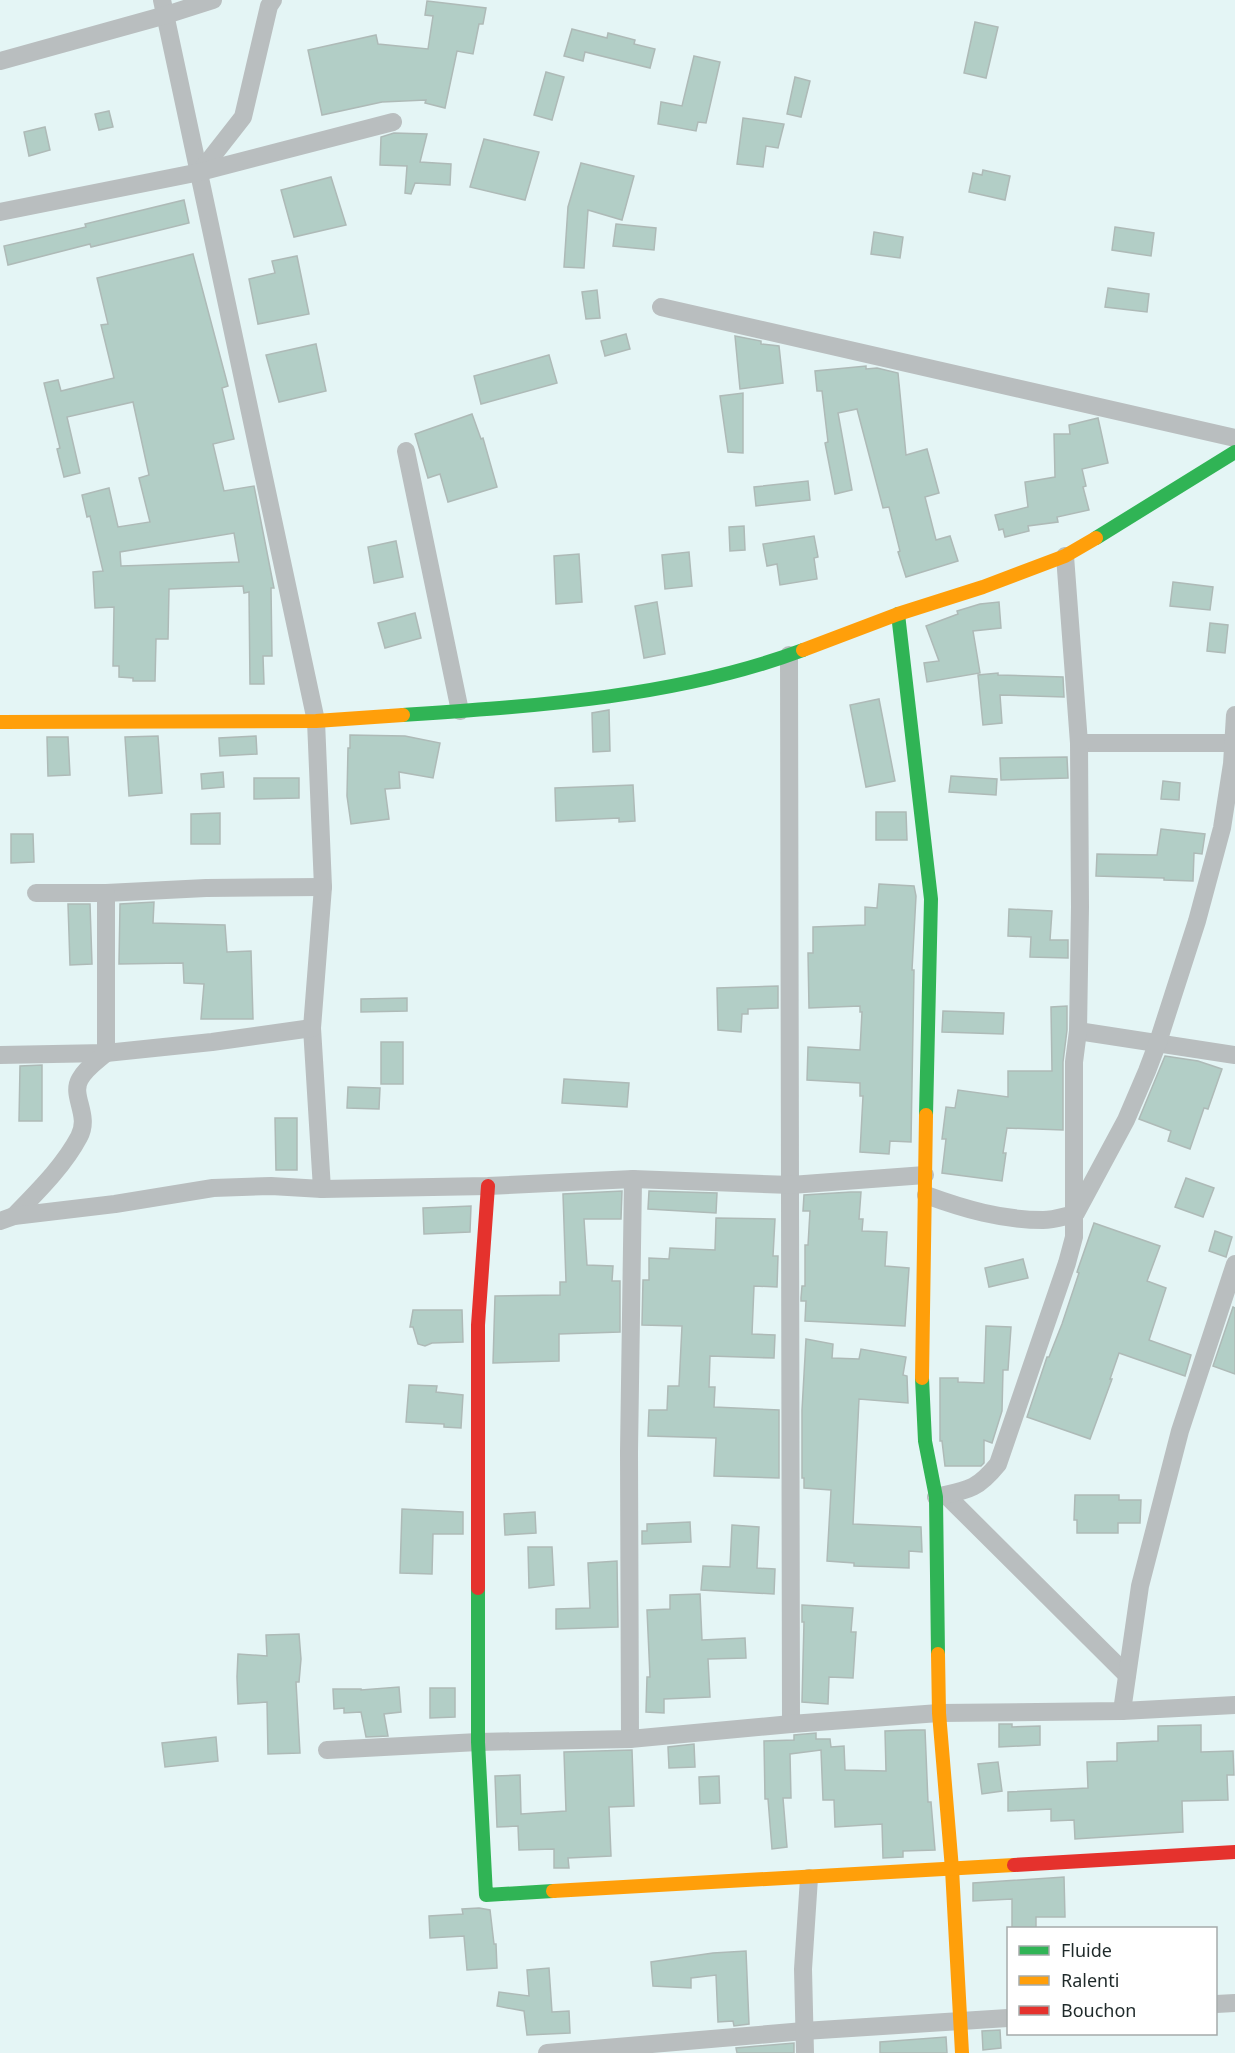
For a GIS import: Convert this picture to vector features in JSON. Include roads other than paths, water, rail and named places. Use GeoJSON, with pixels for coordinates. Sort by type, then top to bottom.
{"type":"FeatureCollection","features":[{"type":"Feature","properties":{"kind":"street"},"geometry":{"type":"LineString","coordinates":[[0,61],[164,8],[213,0]]}},
{"type":"Feature","properties":{"kind":"street"},"geometry":{"type":"LineString","coordinates":[[200,172],[243,117],[269,6],[273,0]]}},
{"type":"Feature","properties":{"kind":"street"},"geometry":{"type":"LineString","coordinates":[[164,8],[316,720],[323,887],[312,1028],[322,1189]]}},
{"type":"Feature","properties":{"kind":"street"},"geometry":{"type":"LineString","coordinates":[[0,212],[200,172],[393,122]]}},
{"type":"Feature","properties":{"kind":"street"},"geometry":{"type":"LineString","coordinates":[[661,307],[1235,438]]}},
{"type":"Feature","properties":{"kind":"street"},"geometry":{"type":"LineString","coordinates":[[406,451],[460,711]]}},
{"type":"Feature","properties":{"kind":"street"},"geometry":{"type":"LineString","coordinates":[[0,722],[316,720],[460,711],[578,700],[691,682],[789,655],[1065,556],[1235,452]]}},
{"type":"Feature","properties":{"kind":"street"},"geometry":{"type":"LineString","coordinates":[[941,1496],[971,1489],[985,1479],[998,1464],[1074,1237],[1074,1062],[1078,1031],[1080,907],[1078,743],[1065,556]]}},
{"type":"Feature","properties":{"kind":"street"},"geometry":{"type":"LineString","coordinates":[[898,614],[931,899],[921,1361],[925,1441],[941,1496],[939,1713],[952,1869],[962,2053]]}},
{"type":"Feature","properties":{"kind":"street"},"geometry":{"type":"LineString","coordinates":[[789,655],[791,1724]]}},
{"type":"Feature","properties":{"kind":"street"},"geometry":{"type":"LineString","coordinates":[[1075,1214],[1126,1120],[1158,1042],[1197,921],[1222,828],[1235,715]]}},
{"type":"Feature","properties":{"kind":"street"},"geometry":{"type":"LineString","coordinates":[[1078,743],[1233,742]]}},
{"type":"Feature","properties":{"kind":"street"},"geometry":{"type":"LineString","coordinates":[[36,893],[323,887]]}},
{"type":"Feature","properties":{"kind":"street"},"geometry":{"type":"LineString","coordinates":[[106,893],[106,1053]]}},
{"type":"Feature","properties":{"kind":"street"},"geometry":{"type":"LineString","coordinates":[[0,1055],[106,1053],[212,1042],[312,1028]]}},
{"type":"Feature","properties":{"kind":"street"},"geometry":{"type":"LineString","coordinates":[[1078,1031],[1235,1055]]}},
{"type":"Feature","properties":{"kind":"street"},"geometry":{"type":"LineString","coordinates":[[7,1218],[58,1169],[80,1136],[84,1116],[77,1090],[79,1080],[89,1067],[106,1053]]}},
{"type":"Feature","properties":{"kind":"street"},"geometry":{"type":"LineString","coordinates":[[7,1218],[213,1188],[488,1186],[633,1179],[791,1185],[925,1175]]}},
{"type":"Feature","properties":{"kind":"street"},"geometry":{"type":"LineString","coordinates":[[630,1739],[629,1452],[633,1179]]}},
{"type":"Feature","properties":{"kind":"street"},"geometry":{"type":"LineString","coordinates":[[488,1186],[478,1325],[478,1742],[486,1894],[809,1878],[1235,1852]]}},
{"type":"Feature","properties":{"kind":"street"},"geometry":{"type":"LineString","coordinates":[[926,1195],[968,1211],[1012,1217],[1045,1220],[1075,1214]]}},
{"type":"Feature","properties":{"kind":"street"},"geometry":{"type":"LineString","coordinates":[[1122,1711],[1140,1586],[1180,1431],[1235,1264]]}},
{"type":"Feature","properties":{"kind":"street"},"geometry":{"type":"LineString","coordinates":[[941,1496],[1127,1674]]}},
{"type":"Feature","properties":{"kind":"street"},"geometry":{"type":"LineString","coordinates":[[327,1750],[478,1742],[630,1739],[939,1713],[1122,1711],[1235,1705]]}},
{"type":"Feature","properties":{"kind":"street"},"geometry":{"type":"LineString","coordinates":[[804,2053],[803,1969],[809,1878]]}},
{"type":"Feature","properties":{"kind":"street"},"geometry":{"type":"LineString","coordinates":[[1217,2004],[1235,2003]]}},
{"type":"Feature","properties":{"kind":"street"},"geometry":{"type":"LineString","coordinates":[[547,2053],[663,2048],[804,2031],[1007,2018]]}}]}
